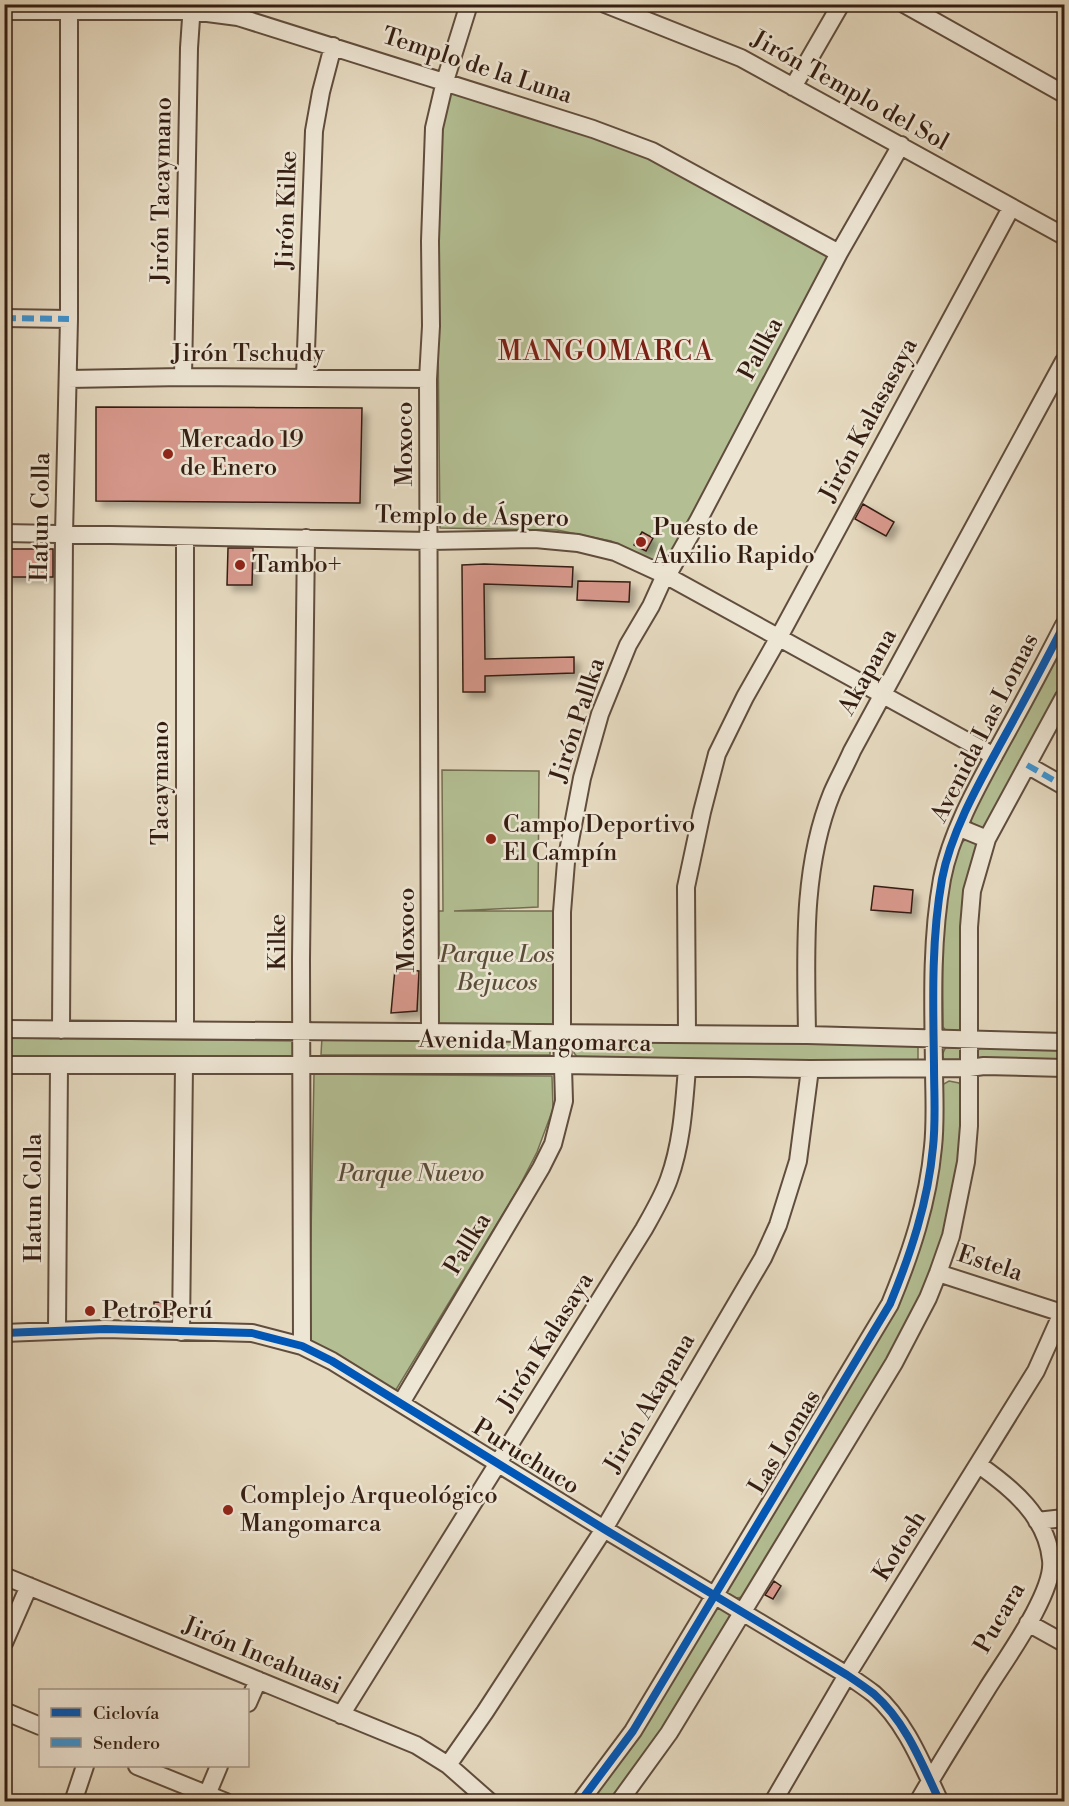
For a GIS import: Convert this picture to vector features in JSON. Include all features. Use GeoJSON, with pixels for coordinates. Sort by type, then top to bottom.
{"type":"FeatureCollection","features":[{"type":"Feature","properties":{"kind":"street","name":"Moxoco"},"geometry":{"type":"LineString","coordinates":[[430,1032],[428,379],[431,326],[430,241],[433,148],[434,128],[445,81],[469,4]]}},
{"type":"Feature","properties":{"kind":"street","name":"Jirón Templo del Sol"},"geometry":{"type":"LineString","coordinates":[[605,4],[741,58],[1065,236]]}},
{"type":"Feature","properties":{"kind":"street"},"geometry":{"type":"LineString","coordinates":[[793,87],[841,4]]}},
{"type":"Feature","properties":{"kind":"street"},"geometry":{"type":"LineString","coordinates":[[904,4],[1065,94]]}},
{"type":"Feature","properties":{"kind":"street","name":"Templo de la Luna"},"geometry":{"type":"LineString","coordinates":[[4,11],[69,8],[192,8],[238,17],[445,81],[593,129],[652,151],[838,253]]}},
{"type":"Feature","properties":{"kind":"street","name":"Hatun Colla"},"geometry":{"type":"LineString","coordinates":[[61,1030],[64,534],[69,319],[69,8]]}},
{"type":"Feature","properties":{"kind":"street","name":"Jirón Tacaymano"},"geometry":{"type":"LineString","coordinates":[[183,377],[189,48],[192,8]]}},
{"type":"Feature","properties":{"kind":"street","name":"Jirón Kilke"},"geometry":{"type":"LineString","coordinates":[[305,378],[314,131],[333,46]]}},
{"type":"Feature","properties":{"kind":"street","name":"Pallka"},"geometry":{"type":"LineString","coordinates":[[666,575],[703,511],[838,253],[901,145]]}},
{"type":"Feature","properties":{"kind":"street","name":"Jirón Kalasasaya"},"geometry":{"type":"LineString","coordinates":[[687,1034],[686,887],[717,754],[745,697],[1011,208]]}},
{"type":"Feature","properties":{"kind":"street"},"geometry":{"type":"LineString","coordinates":[[4,318],[69,319]]}},
{"type":"Feature","properties":{"kind":"street","name":"Akapana"},"geometry":{"type":"LineString","coordinates":[[807,1035],[806,939],[810,890],[817,845],[832,794],[852,751],[1065,361]]}},
{"type":"Feature","properties":{"kind":"street","name":"Jirón Tschudy"},"geometry":{"type":"LineString","coordinates":[[68,379],[183,377],[428,379]]}},
{"type":"Feature","properties":{"kind":"street","name":"Templo de Áspero"},"geometry":{"type":"LineString","coordinates":[[4,533],[430,540],[535,539],[578,543],[615,552],[666,575],[994,756]]}},
{"type":"Feature","properties":{"kind":"street","name":"Tacaymano"},"geometry":{"type":"LineString","coordinates":[[184,1030],[185,537]]}},
{"type":"Feature","properties":{"kind":"street","name":"Kilke"},"geometry":{"type":"LineString","coordinates":[[302,1346],[303,1030],[301,959],[306,538]]}},
{"type":"Feature","properties":{"kind":"street","name":"Jirón Pallka"},"geometry":{"type":"LineString","coordinates":[[562,1033],[564,882],[582,778],[600,714],[624,655],[666,575]]}},
{"type":"Feature","properties":{"kind":"street","name":"Avenida Las Lomas"},"geometry":{"type":"LineString","coordinates":[[934,1068],[937,913],[943,876],[974,793],[1065,625]]}},
{"type":"Feature","properties":{"kind":"street"},"geometry":{"type":"LineString","coordinates":[[619,1802],[669,1733],[894,1363],[938,1273],[951,1236],[966,1162],[969,1126],[969,927],[972,891],[987,839],[1065,697]]}},
{"type":"Feature","properties":{"kind":"street"},"geometry":{"type":"LineString","coordinates":[[1027,765],[1065,786]]}},
{"type":"Feature","properties":{"kind":"street"},"geometry":{"type":"LineString","coordinates":[[960,828],[987,839]]}},
{"type":"Feature","properties":{"kind":"street","name":"Avenida Mangomarca"},"geometry":{"type":"LineString","coordinates":[[4,1029],[807,1035],[1065,1042]]}},
{"type":"Feature","properties":{"kind":"street","name":"Pallka"},"geometry":{"type":"LineString","coordinates":[[401,1403],[553,1144],[564,1101],[562,1033]]}},
{"type":"Feature","properties":{"kind":"street","name":"Avenida Mangomarca"},"geometry":{"type":"LineString","coordinates":[[4,1065],[1065,1068]]}},
{"type":"Feature","properties":{"kind":"street","name":"Hatun Colla"},"geometry":{"type":"LineString","coordinates":[[57,1331],[59,1065]]}},
{"type":"Feature","properties":{"kind":"street"},"geometry":{"type":"LineString","coordinates":[[181,1332],[184,1065]]}},
{"type":"Feature","properties":{"kind":"street","name":"Jirón Kalasaya"},"geometry":{"type":"LineString","coordinates":[[341,1714],[644,1229],[669,1181],[682,1128],[687,1068]]}},
{"type":"Feature","properties":{"kind":"street","name":"Las Lomas"},"geometry":{"type":"LineString","coordinates":[[579,1802],[633,1731],[890,1304],[914,1243],[930,1177],[935,1111],[934,1068]]}},
{"type":"Feature","properties":{"kind":"street","name":"Jirón Akapana"},"geometry":{"type":"LineString","coordinates":[[448,1765],[604,1529],[763,1258],[778,1225],[798,1161],[810,1069]]}},
{"type":"Feature","properties":{"kind":"street","name":"Estela"},"geometry":{"type":"LineString","coordinates":[[938,1273],[1062,1312]]}},
{"type":"Feature","properties":{"kind":"street","name":"Kotosh"},"geometry":{"type":"LineString","coordinates":[[773,1802],[847,1675],[1036,1371],[1062,1312]]}},
{"type":"Feature","properties":{"kind":"street","name":"Puruchuco"},"geometry":{"type":"LineString","coordinates":[[4,1333],[105,1329],[252,1333],[302,1346],[332,1361],[604,1529],[847,1675],[874,1695],[891,1712],[914,1748],[940,1802]]}},
{"type":"Feature","properties":{"kind":"street","name":"Pucara"},"geometry":{"type":"LineString","coordinates":[[918,1802],[1028,1623],[1050,1576],[1051,1560],[1047,1542],[1037,1521],[1010,1487],[979,1465]]}},
{"type":"Feature","properties":{"kind":"street"},"geometry":{"type":"LineString","coordinates":[[1037,1521],[1065,1518]]}},
{"type":"Feature","properties":{"kind":"street","name":"Jirón Incahuasi"},"geometry":{"type":"LineString","coordinates":[[4,1576],[416,1745],[448,1765],[490,1802]]}},
{"type":"Feature","properties":{"kind":"street"},"geometry":{"type":"LineString","coordinates":[[4,1643],[29,1586]]}},
{"type":"Feature","properties":{"kind":"street"},"geometry":{"type":"LineString","coordinates":[[1028,1623],[1065,1642]]}},
{"type":"Feature","properties":{"kind":"street"},"geometry":{"type":"LineString","coordinates":[[249,1701],[258,1680]]}},
{"type":"Feature","properties":{"kind":"street"},"geometry":{"type":"LineString","coordinates":[[4,1711],[39,1726]]}},
{"type":"Feature","properties":{"kind":"street"},"geometry":{"type":"LineString","coordinates":[[73,1802],[85,1767]]}},
{"type":"Feature","properties":{"kind":"street"},"geometry":{"type":"LineString","coordinates":[[139,1767],[205,1798],[226,1802]]}},
{"type":"Feature","properties":{"kind":"street"},"geometry":{"type":"LineString","coordinates":[[205,1798],[219,1767]]}},
{"type":"Feature","properties":{"kind":"green space"},"geometry":{"type":"Polygon","coordinates":[[[449,90],[664,161],[832,254],[667,567],[611,541],[557,530],[440,528],[438,338],[440,144],[449,90]]]}},
{"type":"Feature","properties":{"kind":"green space"},"geometry":{"type":"Polygon","coordinates":[[[1064,641],[1064,687],[990,825],[982,828],[972,823],[969,816],[1064,641]]]}},
{"type":"Feature","properties":{"kind":"green space","name":"Parque Los Bejucos"},"geometry":{"type":"Polygon","coordinates":[[[442,770],[539,771],[538,907],[454,911],[557,911],[554,1023],[550,1028],[440,1025],[434,1019],[438,911],[443,911],[442,770]]]}},
{"type":"Feature","properties":{"kind":"green space"},"geometry":{"type":"Polygon","coordinates":[[[966,839],[976,844],[978,853],[963,1028],[959,1032],[948,1033],[943,1027],[946,898],[950,872],[957,851],[966,839]]]}},
{"type":"Feature","properties":{"kind":"green space"},"geometry":{"type":"Polygon","coordinates":[[[322,1037],[550,1039],[550,1055],[321,1055],[322,1037]]]}},
{"type":"Feature","properties":{"kind":"green space"},"geometry":{"type":"Polygon","coordinates":[[[5,1038],[298,1041],[296,1059],[5,1058],[5,1038]]]}},
{"type":"Feature","properties":{"kind":"green space"},"geometry":{"type":"Polygon","coordinates":[[[579,1041],[918,1042],[918,1061],[579,1059],[574,1053],[574,1045],[579,1041]]]}},
{"type":"Feature","properties":{"kind":"green space"},"geometry":{"type":"Polygon","coordinates":[[[947,1045],[961,1046],[961,1062],[945,1062],[942,1055],[947,1045]]]}},
{"type":"Feature","properties":{"kind":"green space"},"geometry":{"type":"Polygon","coordinates":[[[982,1047],[1064,1050],[1064,1069],[975,1063],[976,1052],[982,1047]]]}},
{"type":"Feature","properties":{"kind":"green space","name":"Parque Nuevo"},"geometry":{"type":"Polygon","coordinates":[[[314,1074],[552,1076],[553,1109],[537,1152],[518,1189],[394,1393],[309,1343],[314,1074]]]}},
{"type":"Feature","properties":{"kind":"green space"},"geometry":{"type":"Polygon","coordinates":[[[949,1081],[959,1083],[963,1089],[958,1164],[944,1234],[932,1271],[906,1327],[743,1597],[736,1598],[728,1594],[727,1588],[891,1313],[942,1085],[949,1081]]]}},
{"type":"Feature","properties":{"kind":"green space"},"geometry":{"type":"Polygon","coordinates":[[[719,1607],[729,1612],[730,1622],[662,1731],[613,1801],[587,1802],[713,1610],[719,1607]]]}},
{"type":"Feature","properties":{"kind":"building"},"geometry":{"type":"Polygon","coordinates":[[[96,407],[362,408],[360,503],[96,501],[96,407]]]}},
{"type":"Feature","properties":{"kind":"building"},"geometry":{"type":"Polygon","coordinates":[[[863,504],[894,522],[886,536],[855,519],[863,504]]]}},
{"type":"Feature","properties":{"kind":"building","name":"Puesto de Auxilio Rapido"},"geometry":{"type":"Polygon","coordinates":[[[642,532],[653,538],[646,551],[634,545],[642,532]]]}},
{"type":"Feature","properties":{"kind":"building","name":"Tambo+"},"geometry":{"type":"Polygon","coordinates":[[[228,548],[253,548],[252,585],[227,585],[228,548]]]}},
{"type":"Feature","properties":{"kind":"building"},"geometry":{"type":"Polygon","coordinates":[[[4,549],[53,549],[53,577],[4,577],[4,549]]]}},
{"type":"Feature","properties":{"kind":"building"},"geometry":{"type":"Polygon","coordinates":[[[462,565],[573,567],[572,587],[484,584],[485,659],[574,657],[574,673],[485,676],[485,692],[463,692],[462,565]]]}},
{"type":"Feature","properties":{"kind":"building"},"geometry":{"type":"Polygon","coordinates":[[[578,581],[630,582],[629,602],[577,600],[578,581]]]}},
{"type":"Feature","properties":{"kind":"building"},"geometry":{"type":"Polygon","coordinates":[[[874,886],[913,890],[911,913],[871,910],[874,886]]]}},
{"type":"Feature","properties":{"kind":"building"},"geometry":{"type":"Polygon","coordinates":[[[395,969],[419,971],[417,1011],[391,1013],[395,969]]]}},
{"type":"Feature","properties":{"kind":"building"},"geometry":{"type":"Polygon","coordinates":[[[154,1302],[171,1303],[171,1320],[154,1320],[154,1302]]]}},
{"type":"Feature","properties":{"kind":"building"},"geometry":{"type":"Polygon","coordinates":[[[774,1581],[781,1586],[773,1599],[765,1595],[774,1581]]]}},
{"type":"Feature","properties":{"kind":"marked path"},"geometry":{"type":"LineString","coordinates":[[4,318],[69,319]]}},
{"type":"Feature","properties":{"kind":"marked path"},"geometry":{"type":"LineString","coordinates":[[1027,765],[1064,786]]}},
{"type":"Feature","properties":{"kind":"cycle path"},"geometry":{"type":"LineString","coordinates":[[580,1802],[633,1731],[890,1304],[918,1227],[931,1167],[935,1117],[934,949],[938,902],[946,861],[975,791],[1064,625]]}},
{"type":"Feature","properties":{"kind":"cycle path"},"geometry":{"type":"LineString","coordinates":[[4,1333],[105,1329],[252,1333],[302,1346],[332,1361],[604,1529],[847,1675],[874,1694],[904,1730],[940,1802]]}},
{"type":"Feature","properties":{"kind":"place","name":"Mercado 19 de Enero"},"geometry":{"type":"Point","coordinates":[168,454]}},
{"type":"Feature","properties":{"kind":"place","name":"Puesto de Auxilio Rapido"},"geometry":{"type":"Point","coordinates":[641,542]}},
{"type":"Feature","properties":{"kind":"place","name":"Tambo+"},"geometry":{"type":"Point","coordinates":[240,565]}},
{"type":"Feature","properties":{"kind":"place","name":"Campo Deportivo El Campín"},"geometry":{"type":"Point","coordinates":[491,839]}},
{"type":"Feature","properties":{"kind":"place","name":"PetroPerú"},"geometry":{"type":"Point","coordinates":[90,1311]}},
{"type":"Feature","properties":{"kind":"place","name":"Complejo Arqueológico Mangomarca"},"geometry":{"type":"Point","coordinates":[228,1510]}},
{"type":"Feature","properties":{"kind":"district","name":"MANGOMARCA"},"geometry":{"type":"Point","coordinates":[606,352]}}]}
